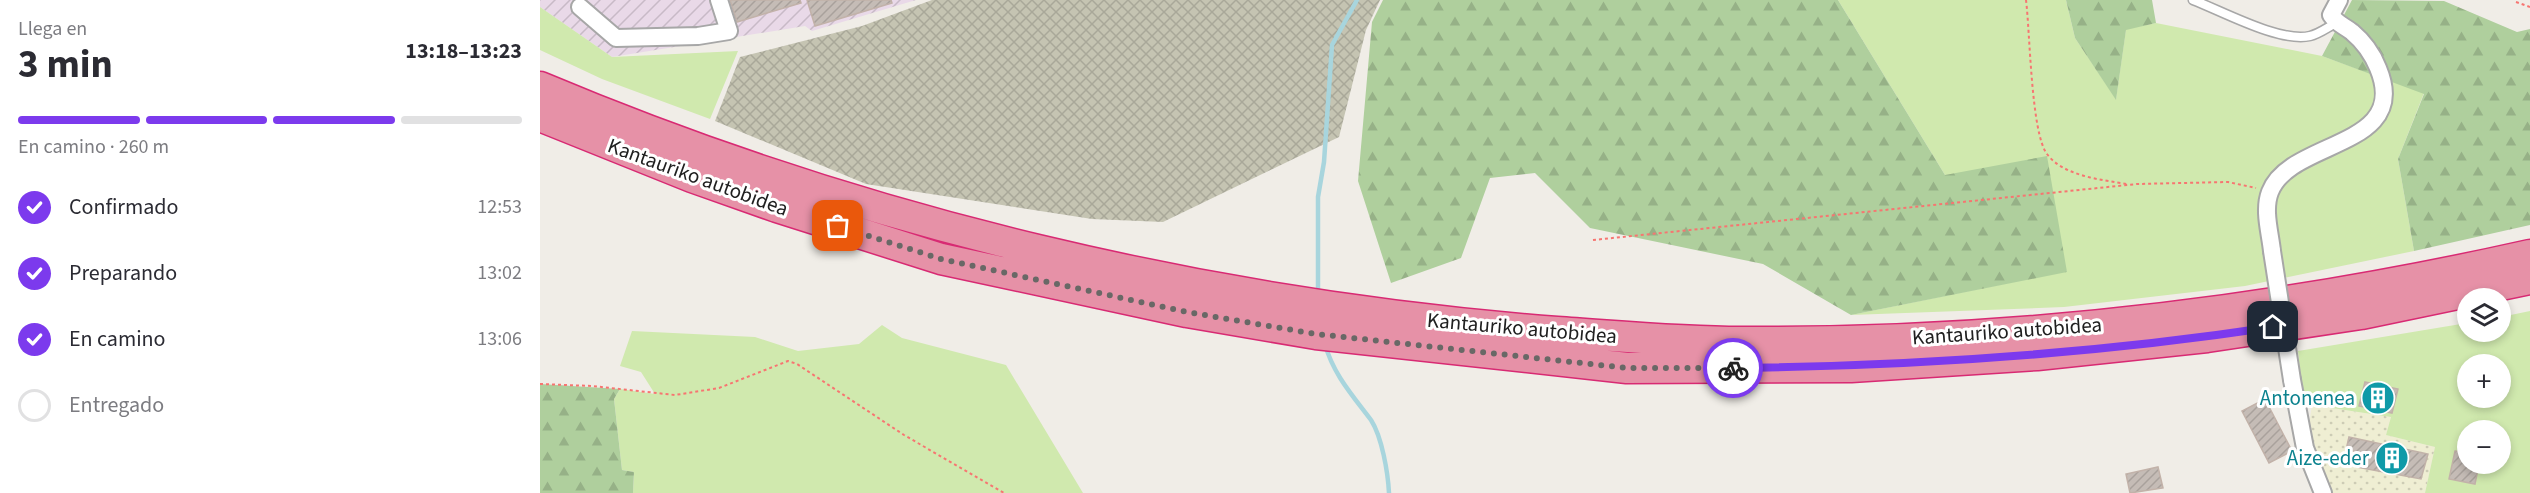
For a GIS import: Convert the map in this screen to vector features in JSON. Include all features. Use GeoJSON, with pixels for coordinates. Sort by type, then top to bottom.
{"type":"FeatureCollection","features":[{"type":"Feature","properties":{"kind":"highway"},"geometry":{"type":"LineString","coordinates":[[540,75],[571,100]]}},
{"type":"Feature","properties":{"kind":"highway","name":"Kantauriko autobidea"},"geometry":{"type":"LineString","coordinates":[[540,87],[677,142],[772,174],[1316,334],[1737,342],[1849,341],[2034,332],[2204,314],[2357,291],[2530,255]]}},
{"type":"Feature","properties":{"kind":"highway","name":"Kantauriko autobidea"},"geometry":{"type":"LineString","coordinates":[[540,116],[755,200],[941,259],[1191,298]]}},
{"type":"Feature","properties":{"kind":"highway","name":"Kantauriko autobidea"},"geometry":{"type":"LineString","coordinates":[[1454,337],[1627,368],[1851,367],[2037,355],[2207,337],[2361,314],[2530,279]]}},
{"type":"Feature","properties":{"kind":"street"},"geometry":{"type":"LineString","coordinates":[[580,7],[616,38],[698,36],[729,31],[719,0]]}},
{"type":"Feature","properties":{"kind":"street"},"geometry":{"type":"LineString","coordinates":[[2323,493],[2305,448],[2292,380],[2267,207],[2270,191],[2280,175],[2297,163],[2363,130],[2371,124],[2380,108],[2384,90],[2379,70],[2368,47],[2349,30],[2336,23],[2331,15],[2339,0]]}},
{"type":"Feature","properties":{"kind":"lane"},"geometry":{"type":"LineString","coordinates":[[2193,0],[2275,32],[2294,36],[2311,36],[2336,23]]}},
{"type":"Feature","properties":{"kind":"path"},"geometry":{"type":"LineString","coordinates":[[2026,0],[2036,105],[2041,139],[2046,154],[2058,164],[2081,174],[2130,184]]}},
{"type":"Feature","properties":{"kind":"path"},"geometry":{"type":"LineString","coordinates":[[2516,2],[2530,7]]}},
{"type":"Feature","properties":{"kind":"path"},"geometry":{"type":"LineString","coordinates":[[1593,240],[2130,184],[2228,182],[2270,191]]}},
{"type":"Feature","properties":{"kind":"path"},"geometry":{"type":"LineString","coordinates":[[540,384],[592,386],[675,395],[719,388],[788,361],[797,364],[904,435],[1004,493]]}},
{"type":"Feature","properties":{"kind":"shaded area"},"geometry":{"type":"Polygon","coordinates":[[[540,0],[916,0],[812,31],[805,26],[612,57],[540,7],[540,0]]]}},
{"type":"Feature","properties":{"kind":"shaded area"},"geometry":{"type":"Polygon","coordinates":[[[932,0],[1380,0],[1366,30],[1339,137],[1163,222],[1092,219],[866,184],[715,121],[740,57],[862,26],[932,0]]]}},
{"type":"Feature","properties":{"kind":"shaded area"},"geometry":{"type":"Polygon","coordinates":[[[2312,405],[2391,417],[2386,435],[2435,447],[2425,493],[2332,493],[2308,431],[2312,405]]]}},
{"type":"Feature","properties":{"kind":"green space"},"geometry":{"type":"Polygon","coordinates":[[[1383,0],[1838,0],[1945,175],[2047,156],[2067,272],[1851,315],[1763,264],[1590,228],[1535,173],[1490,178],[1461,258],[1391,283],[1358,181],[1372,22],[1383,0]]]}},
{"type":"Feature","properties":{"kind":"green space"},"geometry":{"type":"Polygon","coordinates":[[[1838,0],[2066,0],[2075,38],[2116,99],[2126,29],[2156,23],[2322,56],[2424,93],[2398,159],[2414,251],[2245,286],[2064,307],[1851,315],[2067,271],[1945,175],[1838,0]]]}},
{"type":"Feature","properties":{"kind":"green space"},"geometry":{"type":"Polygon","coordinates":[[[2066,0],[2152,0],[2156,23],[2126,30],[2116,100],[2075,38],[2066,0]]]}},
{"type":"Feature","properties":{"kind":"green space"},"geometry":{"type":"Polygon","coordinates":[[[2352,0],[2444,1],[2517,32],[2530,29],[2530,225],[2414,251],[2398,159],[2424,94],[2322,56],[2352,0]]]}},
{"type":"Feature","properties":{"kind":"green space"},"geometry":{"type":"Polygon","coordinates":[[[540,7],[612,57],[738,51],[710,119],[602,79],[540,50],[540,7]]]}},
{"type":"Feature","properties":{"kind":"green space"},"geometry":{"type":"Polygon","coordinates":[[[2530,311],[2530,493],[2425,493],[2435,447],[2386,435],[2391,417],[2312,405],[2313,395],[2302,390],[2298,351],[2457,325],[2457,342],[2511,342],[2511,315],[2530,311]]]}},
{"type":"Feature","properties":{"kind":"green space"},"geometry":{"type":"Polygon","coordinates":[[[882,325],[902,338],[1006,365],[1083,493],[633,493],[634,472],[622,470],[614,399],[620,389],[655,394],[641,372],[620,366],[632,331],[755,337],[798,351],[859,344],[882,325]]]}},
{"type":"Feature","properties":{"kind":"green space"},"geometry":{"type":"Polygon","coordinates":[[[540,384],[620,389],[614,399],[622,470],[634,472],[633,493],[540,493],[540,384]]]}},
{"type":"Feature","properties":{"kind":"building"},"geometry":{"type":"Polygon","coordinates":[[[730,0],[800,0],[801,3],[737,22],[730,0]]]}},
{"type":"Feature","properties":{"kind":"building"},"geometry":{"type":"Polygon","coordinates":[[[807,0],[891,0],[892,3],[815,26],[807,0]]]}},
{"type":"Feature","properties":{"kind":"building","name":"Antonenea"},"geometry":{"type":"Polygon","coordinates":[[[2365,382],[2398,389],[2392,413],[2359,406],[2365,382]]]}},
{"type":"Feature","properties":{"kind":"building"},"geometry":{"type":"Polygon","coordinates":[[[2265,399],[2292,451],[2269,463],[2242,411],[2265,399]]]}},
{"type":"Feature","properties":{"kind":"building","name":"Aize-eder"},"geometry":{"type":"Polygon","coordinates":[[[2349,437],[2428,454],[2421,479],[2356,467],[2359,452],[2346,450],[2349,437]]]}},
{"type":"Feature","properties":{"kind":"building"},"geometry":{"type":"Polygon","coordinates":[[[2455,451],[2457,451],[2457,474],[2477,474],[2475,484],[2449,479],[2455,451]]]}},
{"type":"Feature","properties":{"kind":"building"},"geometry":{"type":"Polygon","coordinates":[[[2158,467],[2163,488],[2130,493],[2126,474],[2158,467]]]}},
{"type":"Feature","properties":{"kind":"waterway"},"geometry":{"type":"LineString","coordinates":[[1318,294],[1318,197],[1324,162],[1332,45],[1357,0]]}},
{"type":"Feature","properties":{"kind":"waterway"},"geometry":{"type":"LineString","coordinates":[[1325,344],[1338,375],[1375,427],[1384,455],[1389,493]]}},
{"type":"Feature","properties":{"kind":"way so far"},"geometry":{"type":"LineString","coordinates":[[838,226],[941,259],[1187,312],[1316,334],[1627,368],[1733,368]]}},
{"type":"Feature","properties":{"kind":"place","name":"Antonenea"},"geometry":{"type":"Point","coordinates":[2378,398]}},
{"type":"Feature","properties":{"kind":"place","name":"Aize-eder"},"geometry":{"type":"Point","coordinates":[2392,458]}},
{"type":"Feature","properties":{"kind":"route"},"geometry":{"type":"LineString","coordinates":[[1733,368],[1851,367],[2037,355],[2207,337],[2273,327]]}}]}
